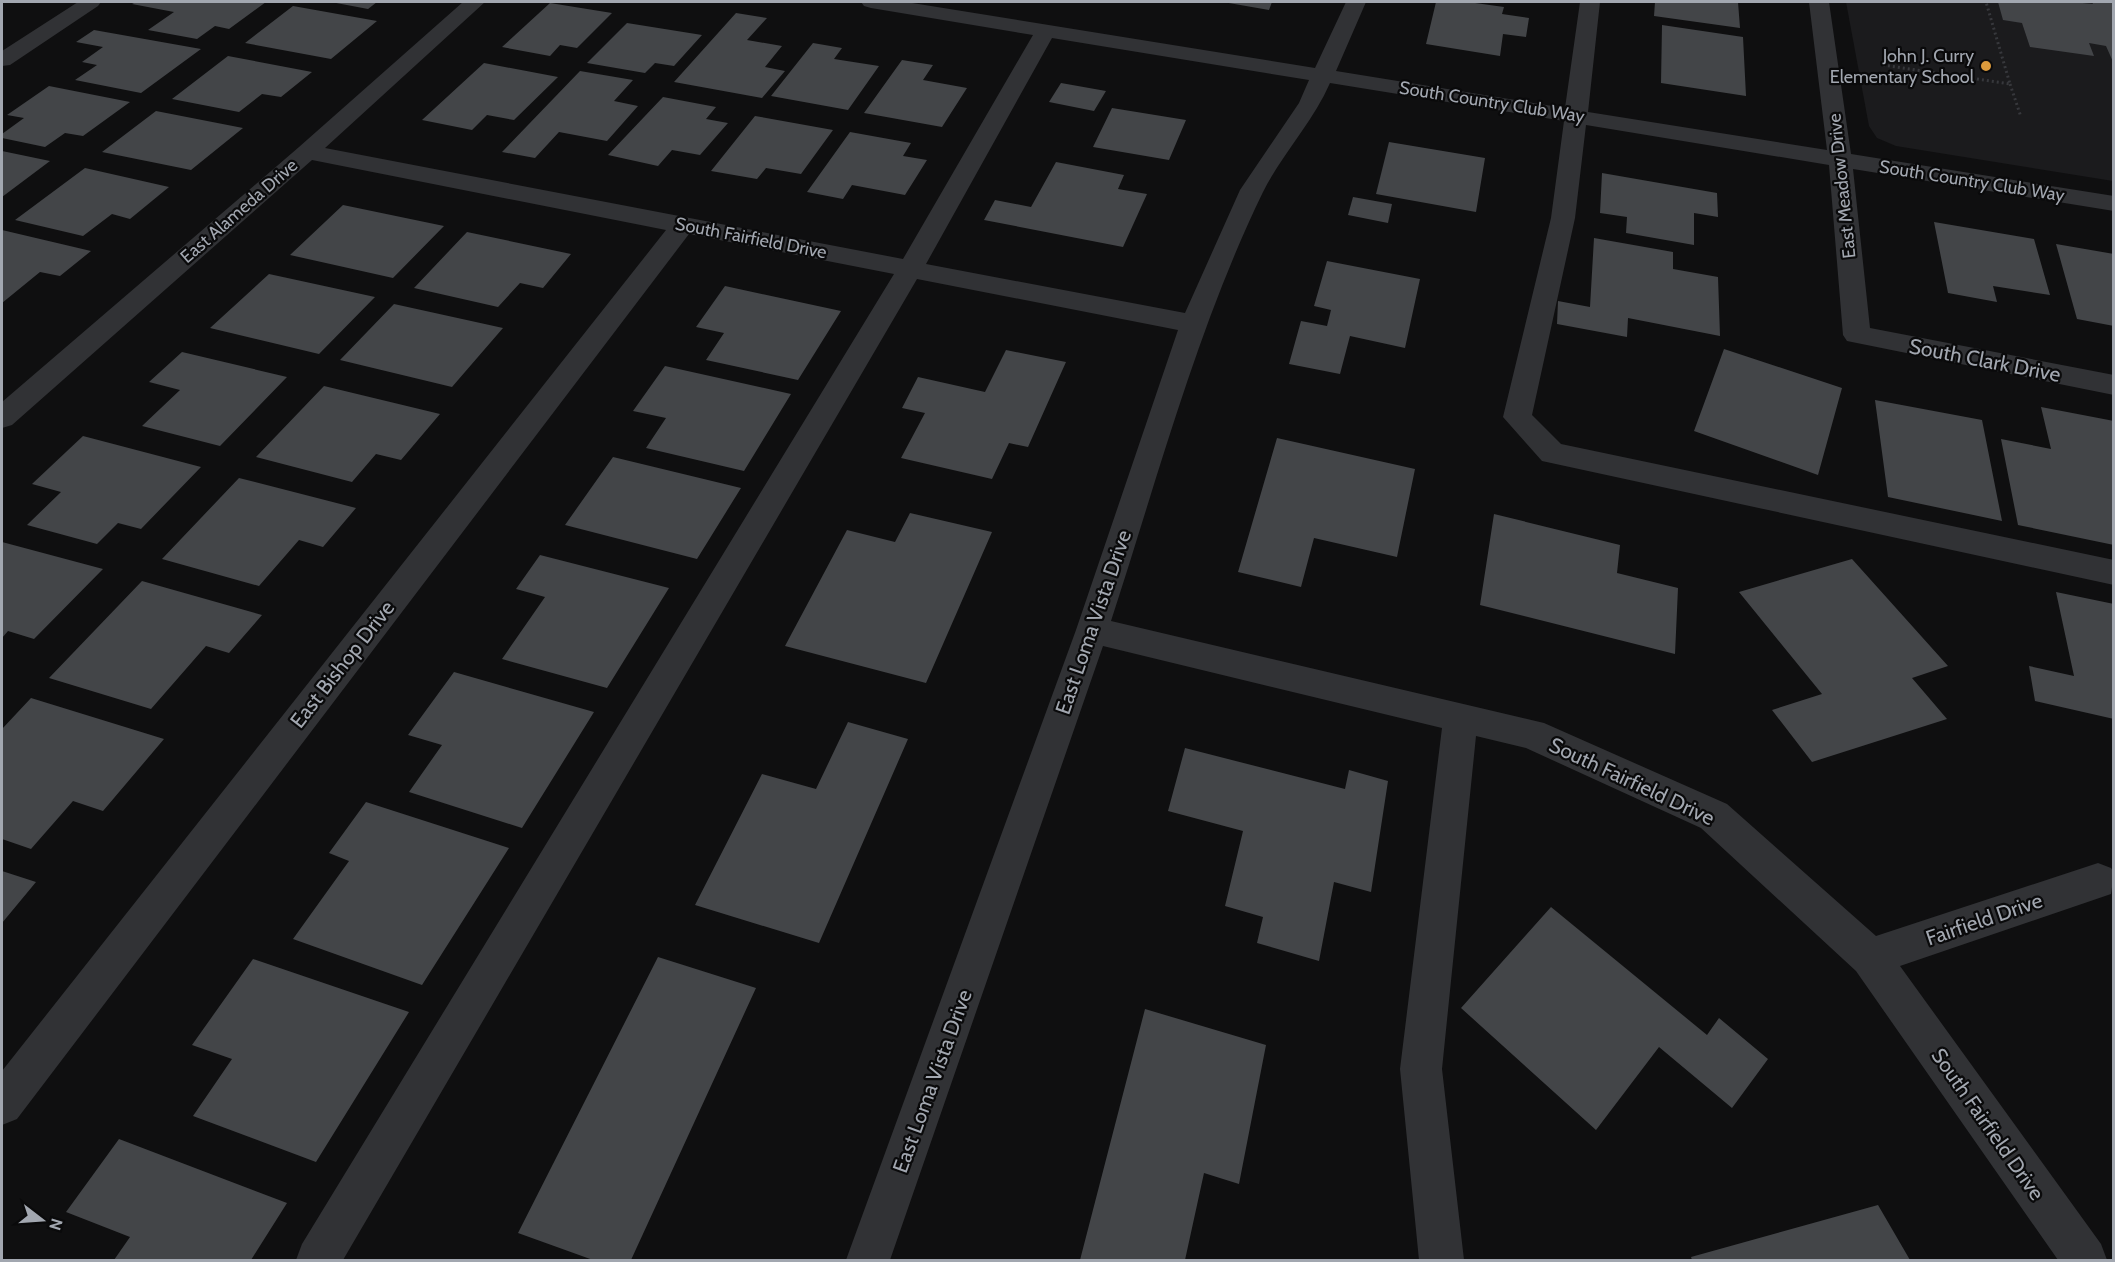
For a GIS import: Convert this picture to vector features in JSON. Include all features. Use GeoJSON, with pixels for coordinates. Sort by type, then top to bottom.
{"type":"FeatureCollection","features":[{"type":"Feature","properties":{"kind":"street"},"geometry":{"type":"LineString","coordinates":[[2,60],[91,2]]}},
{"type":"Feature","properties":{"kind":"street","name":"East Alameda Drive"},"geometry":{"type":"LineString","coordinates":[[2,418],[475,2]]}},
{"type":"Feature","properties":{"kind":"street","name":"South Country Club Way"},"geometry":{"type":"LineString","coordinates":[[871,2],[922,5],[1046,30],[2114,204]]}},
{"type":"Feature","properties":{"kind":"street","name":"East Loma Vista Drive"},"geometry":{"type":"LineString","coordinates":[[868,1260],[1092,630],[1194,324],[1252,190],[1310,103],[1356,2]]}},
{"type":"Feature","properties":{"kind":"street"},"geometry":{"type":"LineString","coordinates":[[1590,2],[1563,218],[1517,417],[1552,453],[2114,573]]}},
{"type":"Feature","properties":{"kind":"street","name":"East Meadow Drive"},"geometry":{"type":"LineString","coordinates":[[1820,2],[1840,159],[1857,335]]}},
{"type":"Feature","properties":{"kind":"street"},"geometry":{"type":"LineString","coordinates":[[318,1260],[910,269],[1046,30]]}},
{"type":"Feature","properties":{"kind":"street","name":"South Fairfield Drive"},"geometry":{"type":"LineString","coordinates":[[307,152],[1194,324]]}},
{"type":"Feature","properties":{"kind":"street","name":"East Bishop Drive"},"geometry":{"type":"LineString","coordinates":[[2,1104],[683,225]]}},
{"type":"Feature","properties":{"kind":"street","name":"South Clark Drive"},"geometry":{"type":"LineString","coordinates":[[1857,335],[2114,385]]}},
{"type":"Feature","properties":{"kind":"street","name":"South Fairfield Drive"},"geometry":{"type":"LineString","coordinates":[[1092,630],[1532,734],[1714,816],[1870,957],[2085,1260]]}},
{"type":"Feature","properties":{"kind":"street"},"geometry":{"type":"LineString","coordinates":[[1441,1260],[1421,1069],[1461,717]]}},
{"type":"Feature","properties":{"kind":"street","name":"Fairfield Drive"},"geometry":{"type":"LineString","coordinates":[[1870,957],[2098,881]]}},
{"type":"Feature","properties":{"kind":"path"},"geometry":{"type":"LineString","coordinates":[[1986,2],[2021,117]]}},
{"type":"Feature","properties":{"kind":"path"},"geometry":{"type":"LineString","coordinates":[[1883,65],[2010,84]]}},
{"type":"Feature","properties":{"kind":"shaded area","name":"John J. Curry Elementary School"},"geometry":{"type":"Polygon","coordinates":[[[1846,2],[2113,2],[2113,181],[1896,146],[1877,138],[1869,126],[1846,2]]]}},
{"type":"Feature","properties":{"kind":"building"},"geometry":{"type":"Polygon","coordinates":[[[136,2],[266,2],[229,29],[215,26],[197,39],[148,30],[174,12],[132,4],[136,2]]]}},
{"type":"Feature","properties":{"kind":"building"},"geometry":{"type":"Polygon","coordinates":[[[331,2],[377,2],[368,9],[331,2]]]}},
{"type":"Feature","properties":{"kind":"building"},"geometry":{"type":"Polygon","coordinates":[[[1223,2],[1272,2],[1269,10],[1223,2]]]}},
{"type":"Feature","properties":{"kind":"building"},"geometry":{"type":"Polygon","coordinates":[[[1436,2],[1468,2],[1504,7],[1502,14],[1529,18],[1526,37],[1503,34],[1500,56],[1426,44],[1436,2]]]}},
{"type":"Feature","properties":{"kind":"building"},"geometry":{"type":"Polygon","coordinates":[[[1655,2],[1738,2],[1740,28],[1654,16],[1655,2]]]}},
{"type":"Feature","properties":{"kind":"building"},"geometry":{"type":"Polygon","coordinates":[[[1998,2],[2093,4],[2092,2],[2114,2],[2114,64],[2106,46],[2089,43],[2094,56],[2030,47],[2022,23],[2003,20],[1998,2]]]}},
{"type":"Feature","properties":{"kind":"building"},"geometry":{"type":"Polygon","coordinates":[[[550,3],[612,13],[577,48],[560,45],[550,56],[502,47],[550,3]]]}},
{"type":"Feature","properties":{"kind":"building"},"geometry":{"type":"Polygon","coordinates":[[[293,6],[377,21],[331,59],[245,43],[293,6]]]}},
{"type":"Feature","properties":{"kind":"building"},"geometry":{"type":"Polygon","coordinates":[[[736,13],[767,18],[747,40],[782,46],[765,67],[785,71],[762,98],[674,82],[736,13]]]}},
{"type":"Feature","properties":{"kind":"building"},"geometry":{"type":"Polygon","coordinates":[[[627,23],[702,35],[674,66],[655,63],[645,73],[587,63],[627,23]]]}},
{"type":"Feature","properties":{"kind":"building"},"geometry":{"type":"Polygon","coordinates":[[[1662,25],[1743,37],[1746,96],[1661,83],[1662,25]]]}},
{"type":"Feature","properties":{"kind":"building"},"geometry":{"type":"Polygon","coordinates":[[[94,30],[201,49],[141,93],[75,80],[97,65],[82,62],[103,47],[76,42],[94,30]]]}},
{"type":"Feature","properties":{"kind":"building"},"geometry":{"type":"Polygon","coordinates":[[[813,43],[842,48],[834,59],[879,66],[848,110],[771,96],[813,43]]]}},
{"type":"Feature","properties":{"kind":"building"},"geometry":{"type":"Polygon","coordinates":[[[228,56],[312,72],[281,97],[262,94],[239,112],[172,99],[228,56]]]}},
{"type":"Feature","properties":{"kind":"building"},"geometry":{"type":"Polygon","coordinates":[[[902,60],[933,65],[923,80],[967,88],[942,127],[864,113],[902,60]]]}},
{"type":"Feature","properties":{"kind":"building"},"geometry":{"type":"Polygon","coordinates":[[[484,63],[558,77],[514,120],[487,115],[472,130],[422,120],[484,63]]]}},
{"type":"Feature","properties":{"kind":"building"},"geometry":{"type":"Polygon","coordinates":[[[580,71],[633,80],[614,101],[638,106],[607,141],[559,132],[535,158],[502,152],[580,71]]]}},
{"type":"Feature","properties":{"kind":"building"},"geometry":{"type":"Polygon","coordinates":[[[1061,83],[1106,91],[1094,111],[1049,102],[1061,83]]]}},
{"type":"Feature","properties":{"kind":"building"},"geometry":{"type":"Polygon","coordinates":[[[49,86],[130,102],[83,136],[65,133],[45,147],[2,138],[2,134],[24,118],[7,115],[49,86]]]}},
{"type":"Feature","properties":{"kind":"building"},"geometry":{"type":"Polygon","coordinates":[[[663,97],[716,107],[706,119],[728,123],[700,155],[672,150],[658,166],[608,155],[663,97]]]}},
{"type":"Feature","properties":{"kind":"building"},"geometry":{"type":"Polygon","coordinates":[[[1112,108],[1186,120],[1169,160],[1093,147],[1112,108]]]}},
{"type":"Feature","properties":{"kind":"building"},"geometry":{"type":"Polygon","coordinates":[[[156,111],[243,128],[191,170],[102,152],[156,111]]]}},
{"type":"Feature","properties":{"kind":"building"},"geometry":{"type":"Polygon","coordinates":[[[755,116],[833,130],[801,174],[766,168],[757,179],[711,171],[755,116]]]}},
{"type":"Feature","properties":{"kind":"building"},"geometry":{"type":"Polygon","coordinates":[[[850,132],[911,143],[903,156],[927,160],[905,195],[852,185],[843,199],[807,192],[850,132]]]}},
{"type":"Feature","properties":{"kind":"building"},"geometry":{"type":"Polygon","coordinates":[[[1389,142],[1485,158],[1476,212],[1376,194],[1389,142]]]}},
{"type":"Feature","properties":{"kind":"building"},"geometry":{"type":"Polygon","coordinates":[[[2,151],[50,161],[2,197],[2,151]]]}},
{"type":"Feature","properties":{"kind":"building"},"geometry":{"type":"Polygon","coordinates":[[[1056,162],[1124,175],[1118,189],[1147,194],[1123,247],[984,220],[995,200],[1031,207],[1056,162]]]}},
{"type":"Feature","properties":{"kind":"building"},"geometry":{"type":"Polygon","coordinates":[[[85,168],[169,187],[130,219],[112,214],[83,236],[15,220],[85,168]]]}},
{"type":"Feature","properties":{"kind":"building"},"geometry":{"type":"Polygon","coordinates":[[[1602,173],[1717,193],[1718,217],[1694,213],[1694,245],[1626,233],[1627,217],[1600,213],[1602,173]]]}},
{"type":"Feature","properties":{"kind":"building"},"geometry":{"type":"Polygon","coordinates":[[[1353,197],[1392,204],[1388,223],[1348,215],[1353,197]]]}},
{"type":"Feature","properties":{"kind":"building"},"geometry":{"type":"Polygon","coordinates":[[[343,205],[444,226],[393,278],[290,255],[343,205]]]}},
{"type":"Feature","properties":{"kind":"building"},"geometry":{"type":"Polygon","coordinates":[[[1934,222],[2034,239],[2050,295],[1993,286],[1997,302],[1948,293],[1934,222]]]}},
{"type":"Feature","properties":{"kind":"building"},"geometry":{"type":"Polygon","coordinates":[[[2,230],[91,251],[60,276],[40,272],[2,303],[2,230]]]}},
{"type":"Feature","properties":{"kind":"building"},"geometry":{"type":"Polygon","coordinates":[[[467,232],[571,254],[543,288],[520,283],[498,307],[414,288],[467,232]]]}},
{"type":"Feature","properties":{"kind":"building"},"geometry":{"type":"Polygon","coordinates":[[[1594,238],[1673,252],[1673,269],[1718,277],[1720,336],[1628,318],[1627,337],[1557,324],[1558,301],[1590,307],[1594,238]]]}},
{"type":"Feature","properties":{"kind":"building"},"geometry":{"type":"Polygon","coordinates":[[[2056,244],[2114,254],[2114,326],[2077,319],[2056,244]]]}},
{"type":"Feature","properties":{"kind":"building"},"geometry":{"type":"Polygon","coordinates":[[[1327,261],[1420,279],[1405,348],[1350,336],[1340,374],[1289,364],[1301,321],[1327,326],[1331,310],[1314,306],[1327,261]]]}},
{"type":"Feature","properties":{"kind":"building"},"geometry":{"type":"Polygon","coordinates":[[[269,274],[375,297],[319,354],[210,328],[269,274]]]}},
{"type":"Feature","properties":{"kind":"building"},"geometry":{"type":"Polygon","coordinates":[[[725,286],[841,311],[798,380],[706,360],[724,333],[696,327],[725,286]]]}},
{"type":"Feature","properties":{"kind":"building"},"geometry":{"type":"Polygon","coordinates":[[[394,304],[503,328],[452,387],[340,360],[394,304]]]}},
{"type":"Feature","properties":{"kind":"building"},"geometry":{"type":"Polygon","coordinates":[[[1724,349],[1842,388],[1818,475],[1694,431],[1724,349]]]}},
{"type":"Feature","properties":{"kind":"building"},"geometry":{"type":"Polygon","coordinates":[[[1006,350],[1066,362],[1028,447],[1009,443],[992,479],[901,458],[925,413],[902,408],[918,377],[985,392],[1006,350]]]}},
{"type":"Feature","properties":{"kind":"building"},"geometry":{"type":"Polygon","coordinates":[[[182,352],[287,377],[220,446],[142,426],[180,390],[149,382],[182,352]]]}},
{"type":"Feature","properties":{"kind":"building"},"geometry":{"type":"Polygon","coordinates":[[[665,366],[791,394],[744,471],[646,448],[666,418],[633,411],[665,366]]]}},
{"type":"Feature","properties":{"kind":"building"},"geometry":{"type":"Polygon","coordinates":[[[324,386],[440,414],[401,460],[376,454],[352,482],[256,457],[324,386]]]}},
{"type":"Feature","properties":{"kind":"building"},"geometry":{"type":"Polygon","coordinates":[[[1875,400],[1982,420],[2002,521],[1888,497],[1875,400]]]}},
{"type":"Feature","properties":{"kind":"building"},"geometry":{"type":"Polygon","coordinates":[[[2041,407],[2114,421],[2114,545],[2018,525],[2001,439],[2051,449],[2041,407]]]}},
{"type":"Feature","properties":{"kind":"building"},"geometry":{"type":"Polygon","coordinates":[[[83,436],[201,467],[141,529],[118,523],[97,544],[27,525],[61,492],[32,484],[83,436]]]}},
{"type":"Feature","properties":{"kind":"building"},"geometry":{"type":"Polygon","coordinates":[[[1277,438],[1415,469],[1397,557],[1314,538],[1301,587],[1238,572],[1277,438]]]}},
{"type":"Feature","properties":{"kind":"building"},"geometry":{"type":"Polygon","coordinates":[[[613,457],[741,488],[697,559],[565,525],[613,457]]]}},
{"type":"Feature","properties":{"kind":"building"},"geometry":{"type":"Polygon","coordinates":[[[239,478],[356,508],[323,547],[299,540],[259,586],[162,559],[239,478]]]}},
{"type":"Feature","properties":{"kind":"building"},"geometry":{"type":"Polygon","coordinates":[[[910,513],[992,532],[926,683],[785,646],[847,530],[895,542],[910,513]]]}},
{"type":"Feature","properties":{"kind":"building"},"geometry":{"type":"Polygon","coordinates":[[[1494,514],[1620,545],[1617,573],[1678,588],[1675,654],[1480,605],[1494,514]]]}},
{"type":"Feature","properties":{"kind":"building"},"geometry":{"type":"Polygon","coordinates":[[[2,542],[103,569],[34,639],[8,631],[2,638],[2,542]]]}},
{"type":"Feature","properties":{"kind":"building"},"geometry":{"type":"Polygon","coordinates":[[[540,555],[669,588],[607,688],[502,659],[545,597],[516,589],[540,555]]]}},
{"type":"Feature","properties":{"kind":"building"},"geometry":{"type":"Polygon","coordinates":[[[1852,559],[1948,666],[1912,678],[1947,719],[1812,762],[1772,710],[1822,694],[1739,592],[1852,559]]]}},
{"type":"Feature","properties":{"kind":"building"},"geometry":{"type":"Polygon","coordinates":[[[142,581],[262,615],[229,653],[206,646],[151,709],[49,678],[142,581]]]}},
{"type":"Feature","properties":{"kind":"building"},"geometry":{"type":"Polygon","coordinates":[[[2056,592],[2114,604],[2114,719],[2035,701],[2029,666],[2074,676],[2056,592]]]}},
{"type":"Feature","properties":{"kind":"building"},"geometry":{"type":"Polygon","coordinates":[[[454,672],[594,712],[522,828],[409,792],[442,745],[408,735],[454,672]]]}},
{"type":"Feature","properties":{"kind":"building"},"geometry":{"type":"Polygon","coordinates":[[[31,698],[164,739],[103,811],[73,801],[31,849],[2,839],[2,729],[31,698]]]}},
{"type":"Feature","properties":{"kind":"building"},"geometry":{"type":"Polygon","coordinates":[[[848,722],[908,739],[819,943],[695,905],[762,774],[816,789],[848,722]]]}},
{"type":"Feature","properties":{"kind":"building"},"geometry":{"type":"Polygon","coordinates":[[[1185,748],[1345,789],[1349,770],[1388,781],[1371,892],[1334,882],[1319,961],[1257,943],[1263,917],[1225,906],[1243,831],[1168,811],[1185,748]]]}},
{"type":"Feature","properties":{"kind":"building"},"geometry":{"type":"Polygon","coordinates":[[[366,802],[509,848],[422,985],[293,939],[349,861],[329,853],[366,802]]]}},
{"type":"Feature","properties":{"kind":"building"},"geometry":{"type":"Polygon","coordinates":[[[2,871],[36,882],[2,923],[2,871]]]}},
{"type":"Feature","properties":{"kind":"building"},"geometry":{"type":"Polygon","coordinates":[[[1551,907],[1707,1035],[1719,1018],[1768,1059],[1732,1108],[1659,1047],[1596,1130],[1461,1008],[1551,907]]]}},
{"type":"Feature","properties":{"kind":"building"},"geometry":{"type":"Polygon","coordinates":[[[658,957],[756,988],[631,1260],[593,1260],[518,1233],[658,957]]]}},
{"type":"Feature","properties":{"kind":"building"},"geometry":{"type":"Polygon","coordinates":[[[253,959],[409,1012],[316,1162],[193,1116],[232,1059],[192,1045],[253,959]]]}},
{"type":"Feature","properties":{"kind":"building"},"geometry":{"type":"Polygon","coordinates":[[[1145,1009],[1266,1045],[1239,1184],[1204,1173],[1185,1260],[1080,1260],[1145,1009]]]}},
{"type":"Feature","properties":{"kind":"building"},"geometry":{"type":"Polygon","coordinates":[[[119,1139],[287,1203],[251,1260],[114,1260],[130,1237],[66,1212],[119,1139]]]}},
{"type":"Feature","properties":{"kind":"building"},"geometry":{"type":"Polygon","coordinates":[[[1878,1205],[1910,1260],[1692,1260],[1691,1257],[1878,1205]]]}},
{"type":"Feature","properties":{"kind":"place","name":"John J. Curry Elementary School"},"geometry":{"type":"Point","coordinates":[1986,66]}}]}
